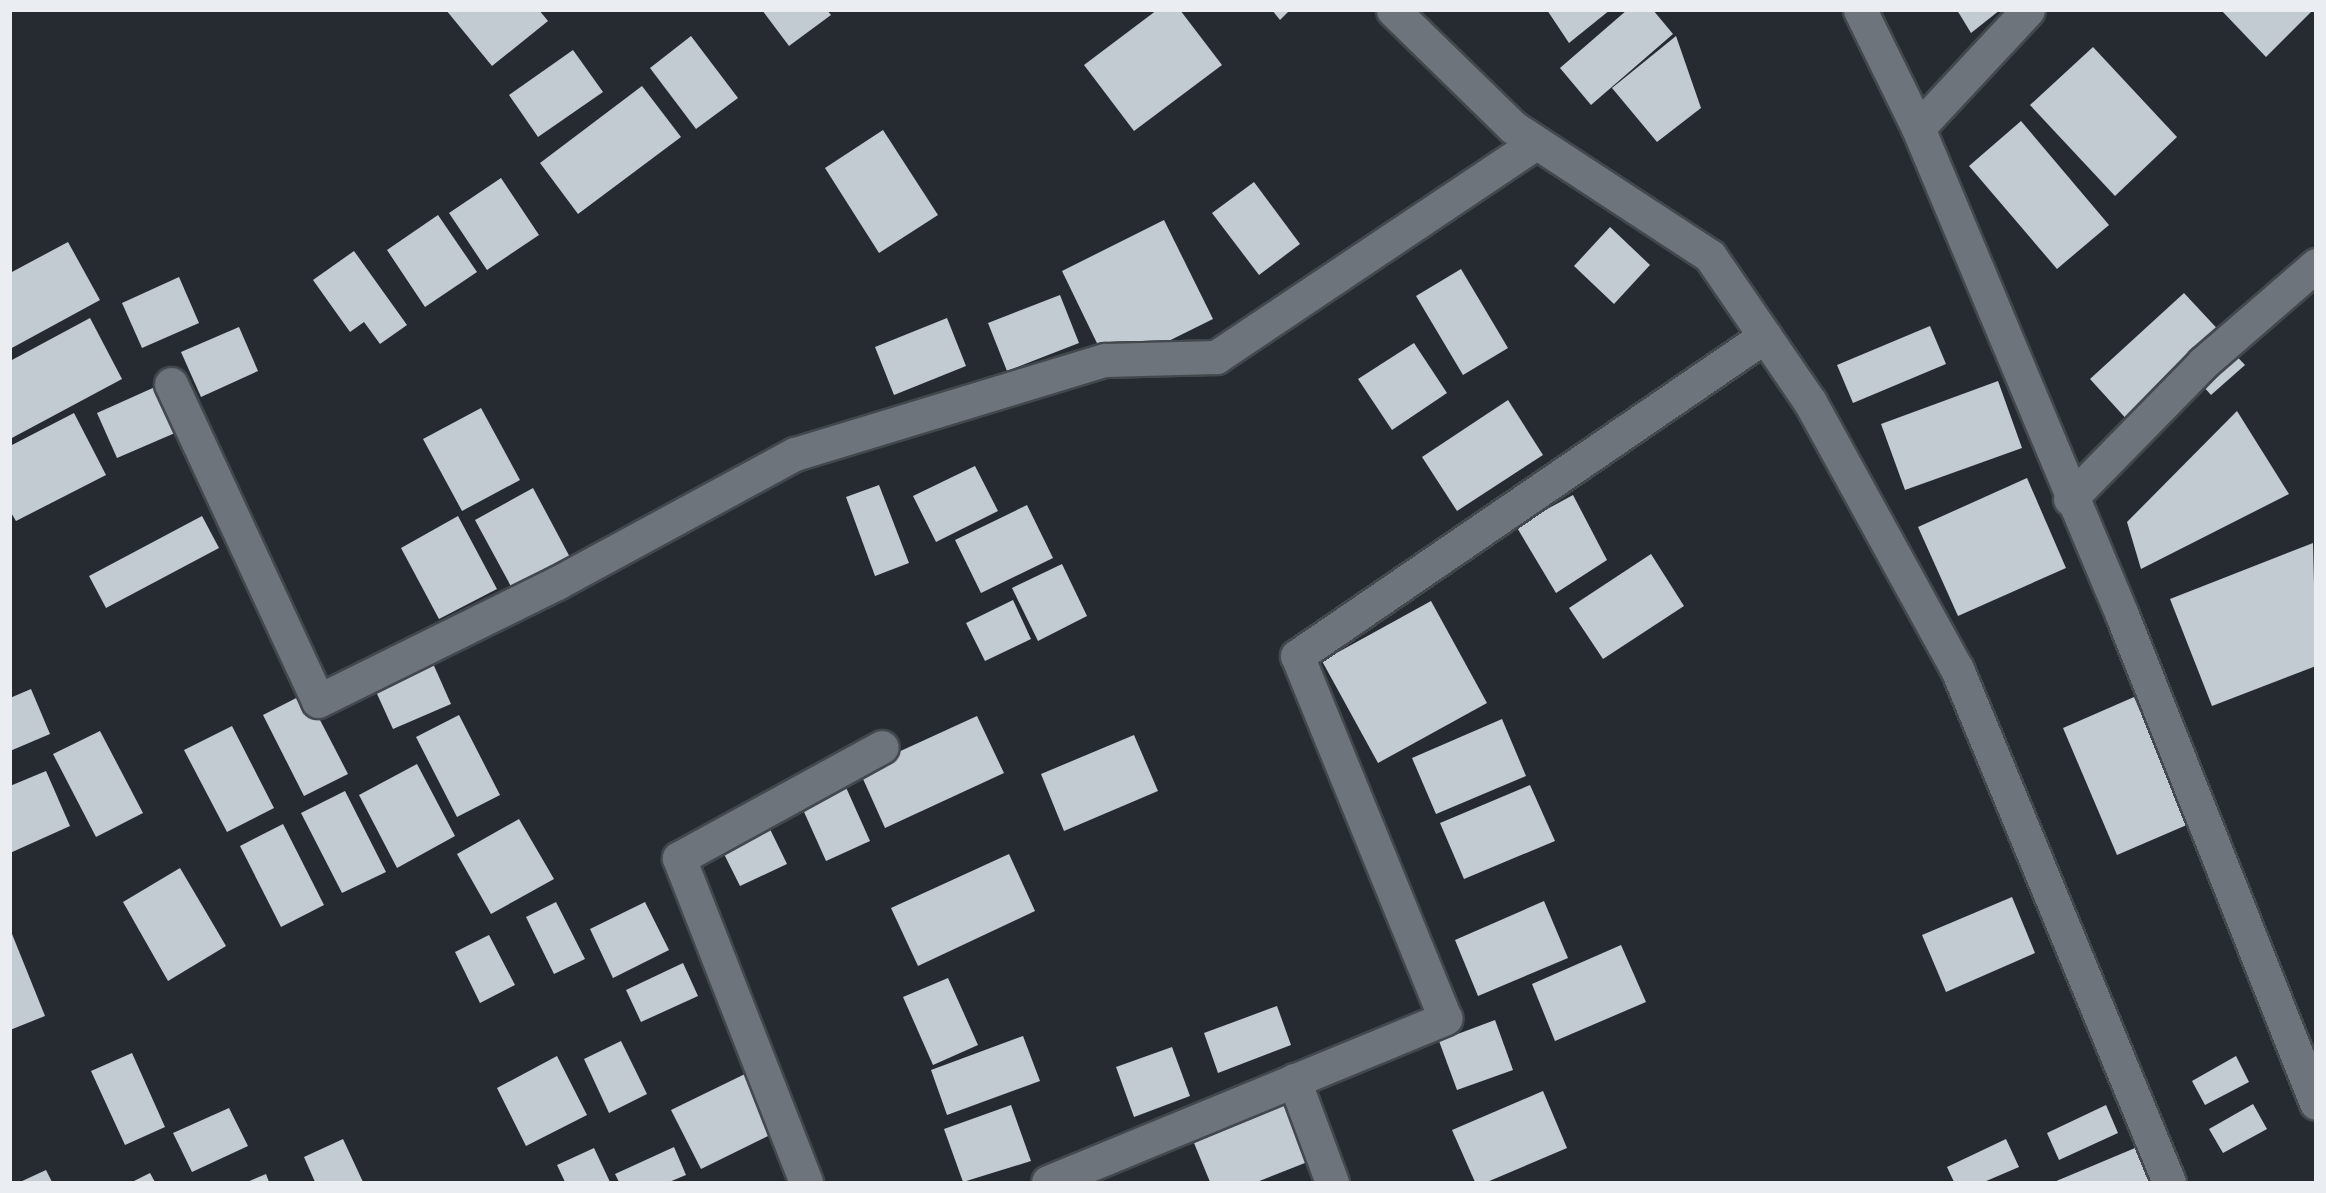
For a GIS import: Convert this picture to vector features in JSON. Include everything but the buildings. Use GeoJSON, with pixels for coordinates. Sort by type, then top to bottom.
{"type":"FeatureCollection","features":[{"type":"Feature","properties":{"kind":"street"},"geometry":{"type":"LineString","coordinates":[[1392,10],[1513,127],[1710,256],[1810,402],[1957,669],[2169,1182]]}},
{"type":"Feature","properties":{"kind":"street"},"geometry":{"type":"LineString","coordinates":[[1860,10],[1918,128],[2070,499],[2122,615],[2316,1103]]}},
{"type":"Feature","properties":{"kind":"street"},"geometry":{"type":"LineString","coordinates":[[1918,128],[2028,10]]}},
{"type":"Feature","properties":{"kind":"street"},"geometry":{"type":"LineString","coordinates":[[171,384],[318,701],[557,583],[795,454],[1105,360],[1216,357],[1536,143]]}},
{"type":"Feature","properties":{"kind":"street"},"geometry":{"type":"LineString","coordinates":[[2070,499],[2203,363],[2316,265]]}},
{"type":"Feature","properties":{"kind":"street"},"geometry":{"type":"LineString","coordinates":[[1048,1182],[1445,1018],[1297,656],[1765,336]]}},
{"type":"Feature","properties":{"kind":"street"},"geometry":{"type":"LineString","coordinates":[[806,1182],[679,858],[882,747]]}},
{"type":"Feature","properties":{"kind":"street"},"geometry":{"type":"LineString","coordinates":[[1294,1080],[1332,1182]]}}]}
